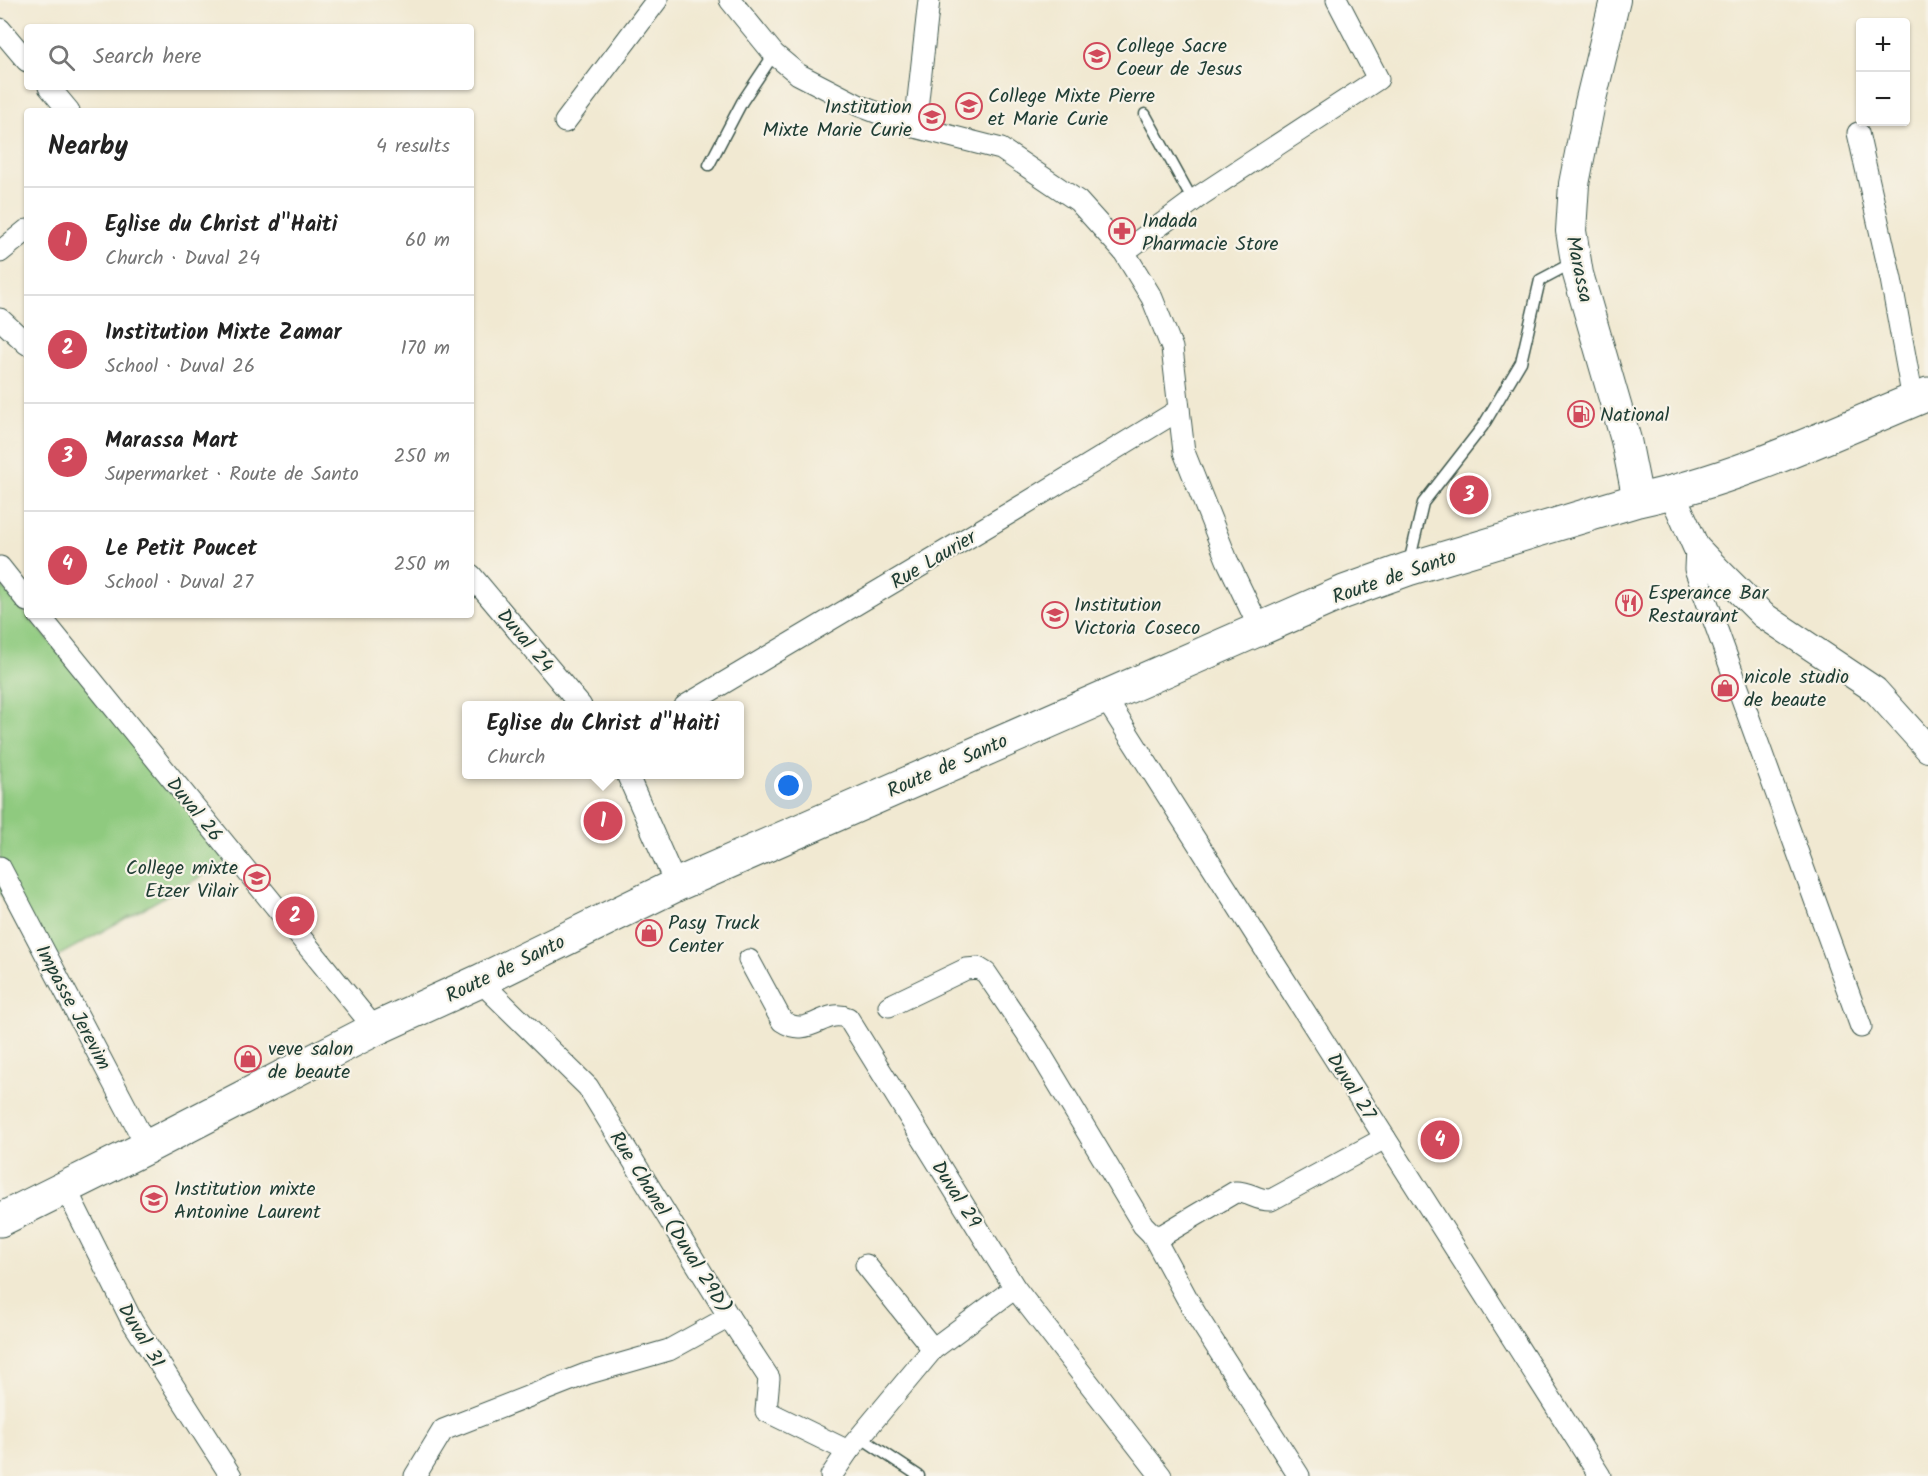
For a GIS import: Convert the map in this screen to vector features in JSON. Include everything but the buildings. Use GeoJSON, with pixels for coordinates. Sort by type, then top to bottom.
{"type":"FeatureCollection","features":[{"type":"Feature","properties":{"kind":"main road","name":"Marassa"},"geometry":{"type":"LineString","coordinates":[[1615,0],[1590,103],[1574,184],[1571,231],[1575,261],[1626,440],[1638,500]]}},
{"type":"Feature","properties":{"kind":"main road","name":"Route de Santo"},"geometry":{"type":"LineString","coordinates":[[3,1211],[65,1187],[375,1029],[480,981],[676,885],[1344,592],[1408,569],[1638,500],[1672,493],[1785,454],[1921,397]]}},
{"type":"Feature","properties":{"kind":"street"},"geometry":{"type":"LineString","coordinates":[[565,122],[657,0]]}},
{"type":"Feature","properties":{"kind":"street"},"geometry":{"type":"LineString","coordinates":[[730,0],[774,54],[798,74],[860,106],[915,127],[1001,149],[1078,201],[1124,252],[1152,298],[1172,348],[1184,452],[1227,560],[1260,629]]}},
{"type":"Feature","properties":{"kind":"street"},"geometry":{"type":"LineString","coordinates":[[915,127],[929,0]]}},
{"type":"Feature","properties":{"kind":"street"},"geometry":{"type":"LineString","coordinates":[[1124,252],[1193,201],[1378,79],[1337,0]]}},
{"type":"Feature","properties":{"kind":"street"},"geometry":{"type":"LineString","coordinates":[[0,29],[24,57]]}},
{"type":"Feature","properties":{"kind":"street"},"geometry":{"type":"LineString","coordinates":[[52,90],[66,108]]}},
{"type":"Feature","properties":{"kind":"street"},"geometry":{"type":"LineString","coordinates":[[1858,134],[1921,397]]}},
{"type":"Feature","properties":{"kind":"street"},"geometry":{"type":"LineString","coordinates":[[0,252],[24,232]]}},
{"type":"Feature","properties":{"kind":"street"},"geometry":{"type":"LineString","coordinates":[[0,319],[24,341]]}},
{"type":"Feature","properties":{"kind":"street","name":"Rue Laurier"},"geometry":{"type":"LineString","coordinates":[[692,701],[1179,410]]}},
{"type":"Feature","properties":{"kind":"street"},"geometry":{"type":"LineString","coordinates":[[1672,493],[1696,547],[1763,615],[1875,690],[1928,749]]}},
{"type":"Feature","properties":{"kind":"street"},"geometry":{"type":"LineString","coordinates":[[1696,547],[1695,569],[1861,1026]]}},
{"type":"Feature","properties":{"kind":"street"},"geometry":{"type":"LineString","coordinates":[[0,567],[24,596]]}},
{"type":"Feature","properties":{"kind":"street","name":"Duval 24"},"geometry":{"type":"LineString","coordinates":[[474,579],[578,701]]}},
{"type":"Feature","properties":{"kind":"street","name":"Duval 26"},"geometry":{"type":"LineString","coordinates":[[41,618],[375,1029]]}},
{"type":"Feature","properties":{"kind":"street","name":"Duval 27"},"geometry":{"type":"LineString","coordinates":[[1104,696],[1600,1476]]}},
{"type":"Feature","properties":{"kind":"street"},"geometry":{"type":"LineString","coordinates":[[629,779],[676,885]]}},
{"type":"Feature","properties":{"kind":"street","name":"Impasse Jerevim"},"geometry":{"type":"LineString","coordinates":[[0,867],[147,1147]]}},
{"type":"Feature","properties":{"kind":"street","name":"Duval 29"},"geometry":{"type":"LineString","coordinates":[[749,960],[782,1021],[790,1026],[800,1029],[837,1015],[848,1018],[1015,1288],[1161,1476]]}},
{"type":"Feature","properties":{"kind":"street"},"geometry":{"type":"LineString","coordinates":[[889,1006],[966,969],[978,968],[986,973],[1037,1048],[1143,1225],[1152,1234],[1195,1313],[1299,1476]]}},
{"type":"Feature","properties":{"kind":"street","name":"Rue Chanel (Duval 29D)"},"geometry":{"type":"LineString","coordinates":[[480,981],[588,1087],[769,1378],[766,1411],[854,1444]]}},
{"type":"Feature","properties":{"kind":"street"},"geometry":{"type":"LineString","coordinates":[[1152,1234],[1161,1236],[1235,1192],[1245,1192],[1261,1200],[1271,1200],[1385,1138]]}},
{"type":"Feature","properties":{"kind":"street","name":"Duval 31"},"geometry":{"type":"LineString","coordinates":[[65,1187],[132,1321],[231,1476]]}},
{"type":"Feature","properties":{"kind":"street"},"geometry":{"type":"LineString","coordinates":[[866,1265],[933,1349]]}},
{"type":"Feature","properties":{"kind":"street"},"geometry":{"type":"LineString","coordinates":[[831,1476],[854,1444],[933,1349],[1015,1288]]}},
{"type":"Feature","properties":{"kind":"street"},"geometry":{"type":"LineString","coordinates":[[415,1476],[443,1430],[586,1374],[669,1350],[729,1317]]}},
{"type":"Feature","properties":{"kind":"lane"},"geometry":{"type":"LineString","coordinates":[[709,165],[742,102],[774,54]]}},
{"type":"Feature","properties":{"kind":"lane"},"geometry":{"type":"LineString","coordinates":[[1145,114],[1193,201]]}},
{"type":"Feature","properties":{"kind":"lane"},"geometry":{"type":"LineString","coordinates":[[1408,569],[1424,503],[1483,426],[1521,362],[1540,280],[1575,261]]}},
{"type":"Feature","properties":{"kind":"lane"},"geometry":{"type":"LineString","coordinates":[[854,1444],[919,1476]]}},
{"type":"Feature","properties":{"kind":"green space"},"geometry":{"type":"Polygon","coordinates":[[[0,584],[24,611],[24,618],[30,618],[238,856],[47,962],[0,892],[0,584]]]}},
{"type":"Feature","properties":{"kind":"place","name":"College Sacre Coeur de Jesus"},"geometry":{"type":"Point","coordinates":[1097,56]}},
{"type":"Feature","properties":{"kind":"place","name":"College Mixte Pierre et Marie Curie"},"geometry":{"type":"Point","coordinates":[969,106]}},
{"type":"Feature","properties":{"kind":"place","name":"Institution Mixte Marie Curie"},"geometry":{"type":"Point","coordinates":[932,117]}},
{"type":"Feature","properties":{"kind":"place","name":"Indada Pharmacie Store"},"geometry":{"type":"Point","coordinates":[1122,231]}},
{"type":"Feature","properties":{"kind":"place","name":"National"},"geometry":{"type":"Point","coordinates":[1581,414]}},
{"type":"Feature","properties":{"kind":"place","name":"Marassa Mart"},"geometry":{"type":"Point","coordinates":[1469,495]}},
{"type":"Feature","properties":{"kind":"place","name":"Esperance Bar Restaurant"},"geometry":{"type":"Point","coordinates":[1629,603]}},
{"type":"Feature","properties":{"kind":"place","name":"Institution Victoria Coseco"},"geometry":{"type":"Point","coordinates":[1055,615]}},
{"type":"Feature","properties":{"kind":"place","name":"nicole studio de beaute"},"geometry":{"type":"Point","coordinates":[1725,688]}},
{"type":"Feature","properties":{"kind":"place","name":"Eglise du Christ d\"Haiti"},"geometry":{"type":"Point","coordinates":[603,821]}},
{"type":"Feature","properties":{"kind":"place","name":"College mixte Etzer Vilair"},"geometry":{"type":"Point","coordinates":[257,878]}},
{"type":"Feature","properties":{"kind":"place","name":"Institution Mixte Zamar"},"geometry":{"type":"Point","coordinates":[295,916]}},
{"type":"Feature","properties":{"kind":"place","name":"Pasy Truck Center"},"geometry":{"type":"Point","coordinates":[649,933]}},
{"type":"Feature","properties":{"kind":"place","name":"veve salon de beaute"},"geometry":{"type":"Point","coordinates":[248,1059]}},
{"type":"Feature","properties":{"kind":"place","name":"Le Petit Poucet"},"geometry":{"type":"Point","coordinates":[1440,1140]}},
{"type":"Feature","properties":{"kind":"place","name":"Institution mixte Antonine Laurent"},"geometry":{"type":"Point","coordinates":[154,1199]}}]}
